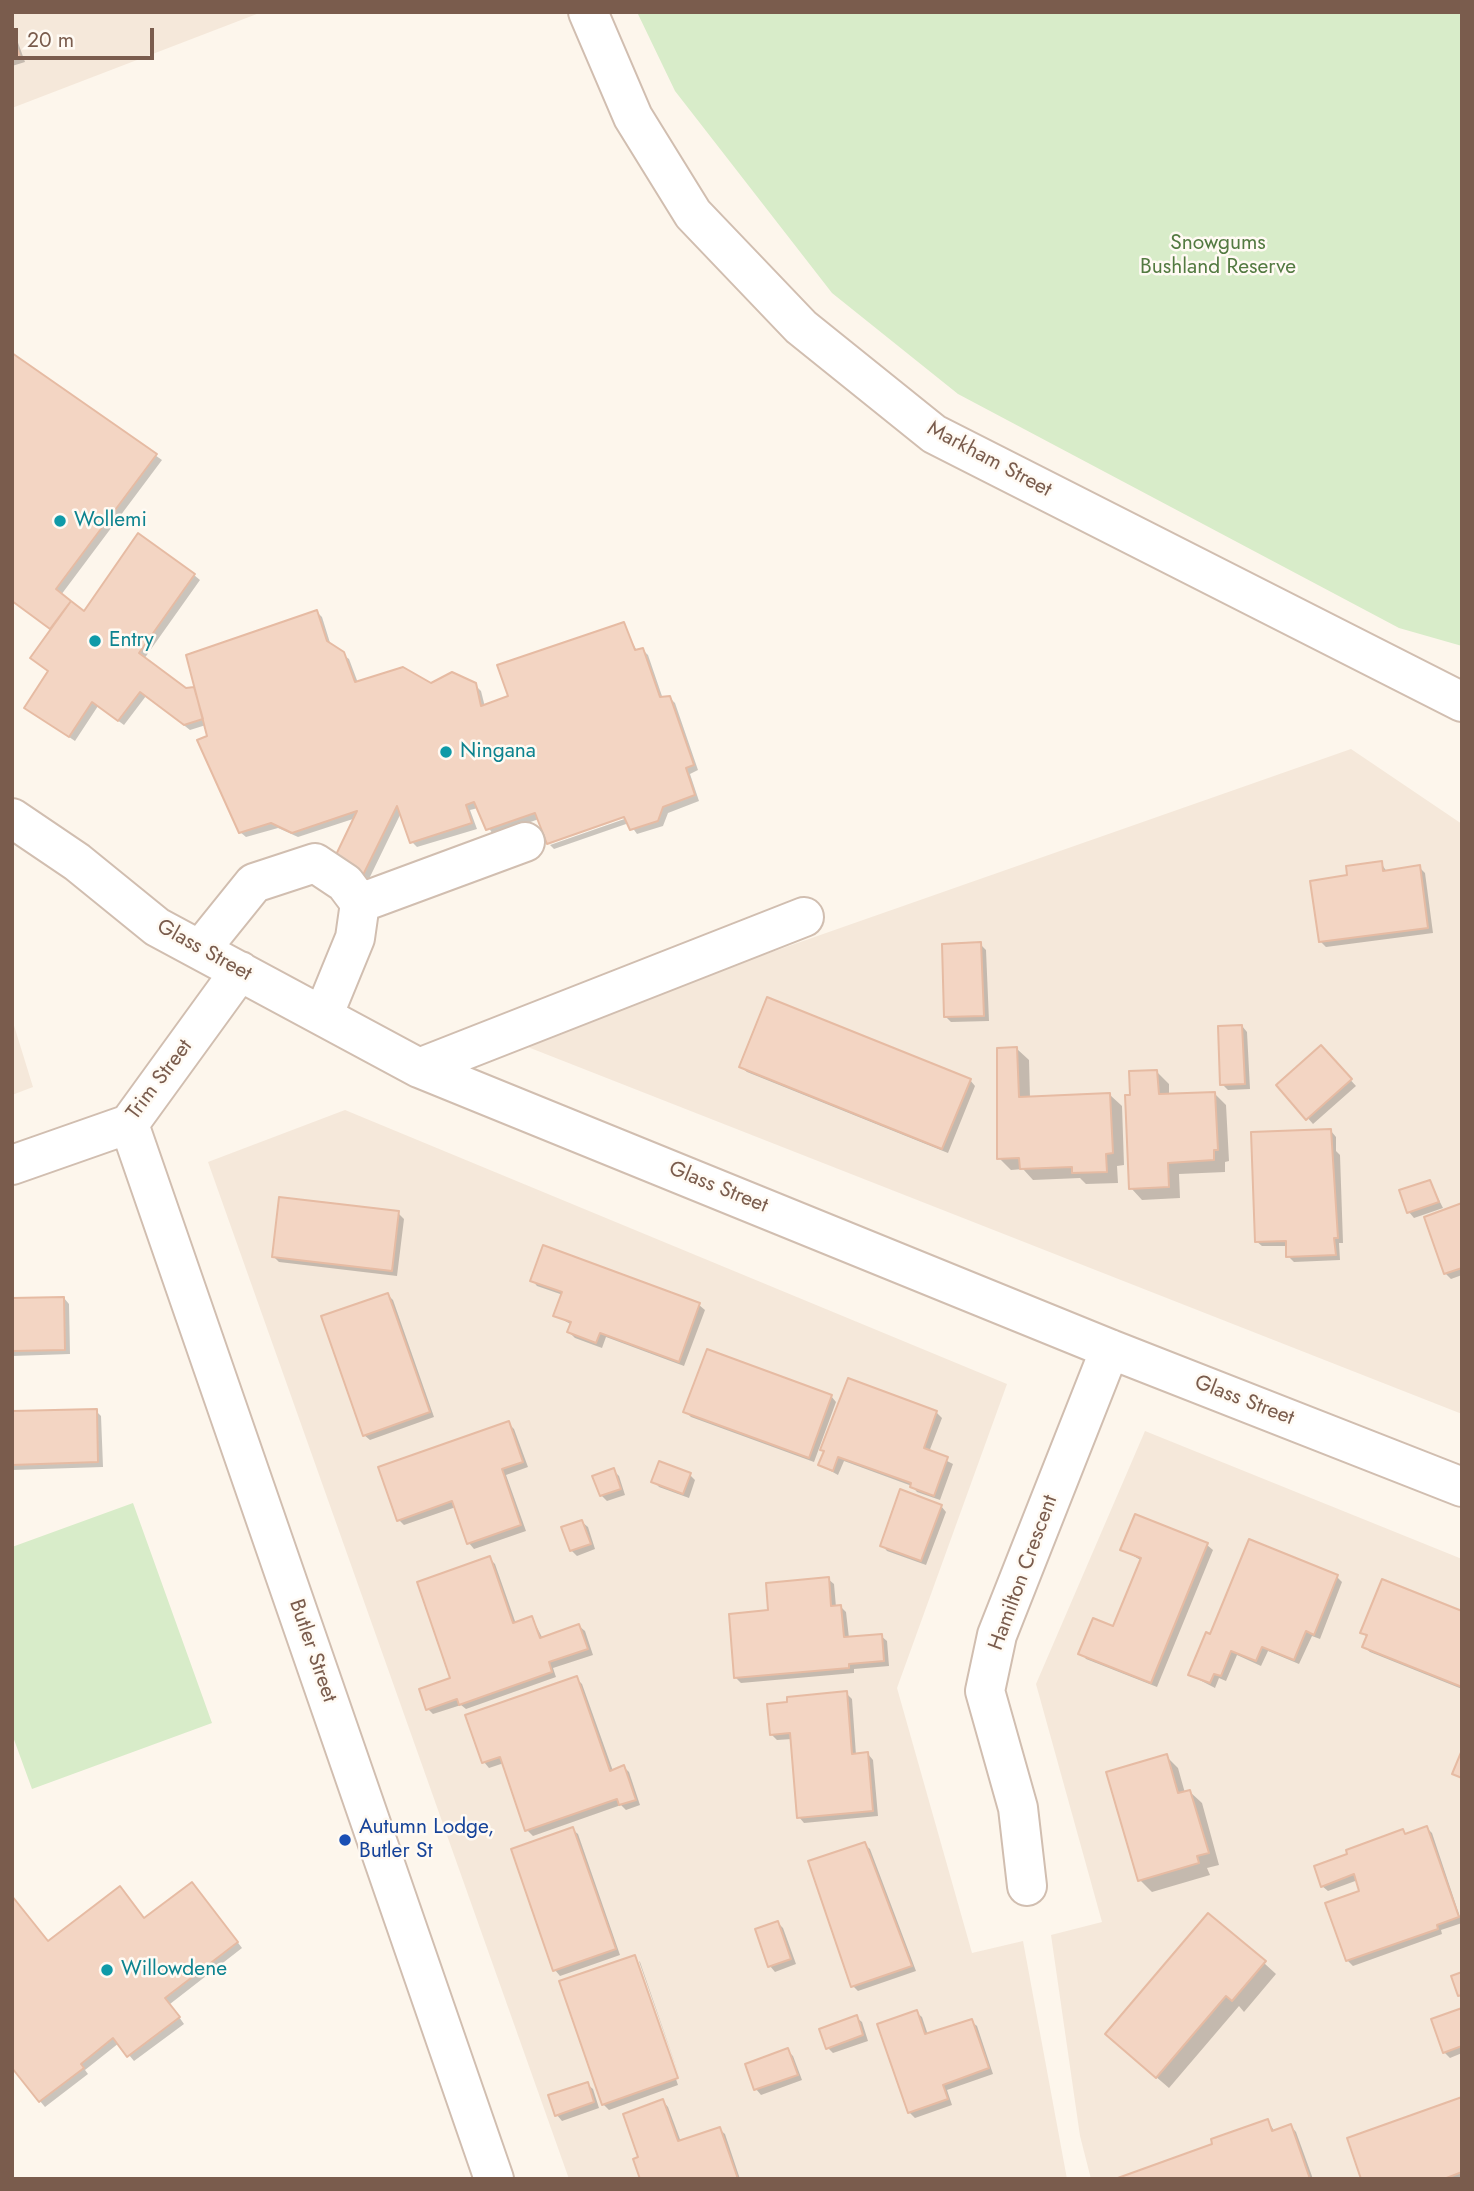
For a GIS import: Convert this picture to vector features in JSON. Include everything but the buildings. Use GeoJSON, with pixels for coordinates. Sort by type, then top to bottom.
{"type":"FeatureCollection","features":[{"type":"Feature","properties":{"kind":"street","name":"Markham Street"},"geometry":{"type":"LineString","coordinates":[[588,12],[633,117],[693,214],[801,327],[934,434],[1462,702]]}},
{"type":"Feature","properties":{"kind":"street","name":"Glass Street"},"geometry":{"type":"LineString","coordinates":[[12,818],[76,862],[158,927],[419,1068],[1110,1349],[1462,1487]]}},
{"type":"Feature","properties":{"kind":"street"},"geometry":{"type":"LineString","coordinates":[[360,903],[525,842]]}},
{"type":"Feature","properties":{"kind":"street"},"geometry":{"type":"LineString","coordinates":[[200,950],[254,883],[315,863],[345,883],[360,903],[355,938],[323,1016]]}},
{"type":"Feature","properties":{"kind":"street"},"geometry":{"type":"LineString","coordinates":[[419,1068],[804,917]]}},
{"type":"Feature","properties":{"kind":"street","name":"Trim Street"},"geometry":{"type":"LineString","coordinates":[[12,1164],[129,1124],[240,971]]}},
{"type":"Feature","properties":{"kind":"street","name":"Butler Street"},"geometry":{"type":"LineString","coordinates":[[129,1124],[494,2179]]}},
{"type":"Feature","properties":{"kind":"street","name":"Hamilton Crescent"},"geometry":{"type":"LineString","coordinates":[[1027,1886],[1018,1808],[985,1691],[998,1634],[1110,1349]]}},
{"type":"Feature","properties":{"kind":"shaded area"},"geometry":{"type":"Polygon","coordinates":[[[12,12],[262,12],[12,108],[12,12]]]}},
{"type":"Feature","properties":{"kind":"shaded area"},"geometry":{"type":"Polygon","coordinates":[[[1351,749],[1462,824],[1462,1414],[515,1042],[1351,749]]]}},
{"type":"Feature","properties":{"kind":"shaded area"},"geometry":{"type":"Polygon","coordinates":[[[12,1019],[33,1087],[12,1095],[12,1019]]]}},
{"type":"Feature","properties":{"kind":"shaded area"},"geometry":{"type":"Polygon","coordinates":[[[345,1110],[1007,1384],[897,1688],[972,1953],[1023,1941],[1067,2179],[569,2179],[208,1162],[345,1110]]]}},
{"type":"Feature","properties":{"kind":"shaded area"},"geometry":{"type":"Polygon","coordinates":[[[1145,1431],[1462,1559],[1462,2179],[1091,2179],[1080,2136],[1051,1935],[1102,1922],[1036,1684],[1145,1431]]]}},
{"type":"Feature","properties":{"kind":"green space","name":"Snowgums Bushland Reserve"},"geometry":{"type":"Polygon","coordinates":[[[637,12],[1462,12],[1462,646],[1399,628],[958,394],[832,293],[675,91],[637,12]]]}},
{"type":"Feature","properties":{"kind":"green space"},"geometry":{"type":"Polygon","coordinates":[[[133,1503],[212,1723],[32,1789],[12,1734],[12,1547],[133,1503]]]}},
{"type":"Feature","properties":{"kind":"place","name":"Wollemi"},"geometry":{"type":"Point","coordinates":[60,521]}},
{"type":"Feature","properties":{"kind":"place","name":"Entry"},"geometry":{"type":"Point","coordinates":[95,641]}},
{"type":"Feature","properties":{"kind":"place","name":"Ningana"},"geometry":{"type":"Point","coordinates":[446,752]}},
{"type":"Feature","properties":{"kind":"place","name":"Autumn Lodge, Butler St"},"geometry":{"type":"Point","coordinates":[345,1840]}},
{"type":"Feature","properties":{"kind":"place","name":"Willowdene"},"geometry":{"type":"Point","coordinates":[107,1970]}}]}
